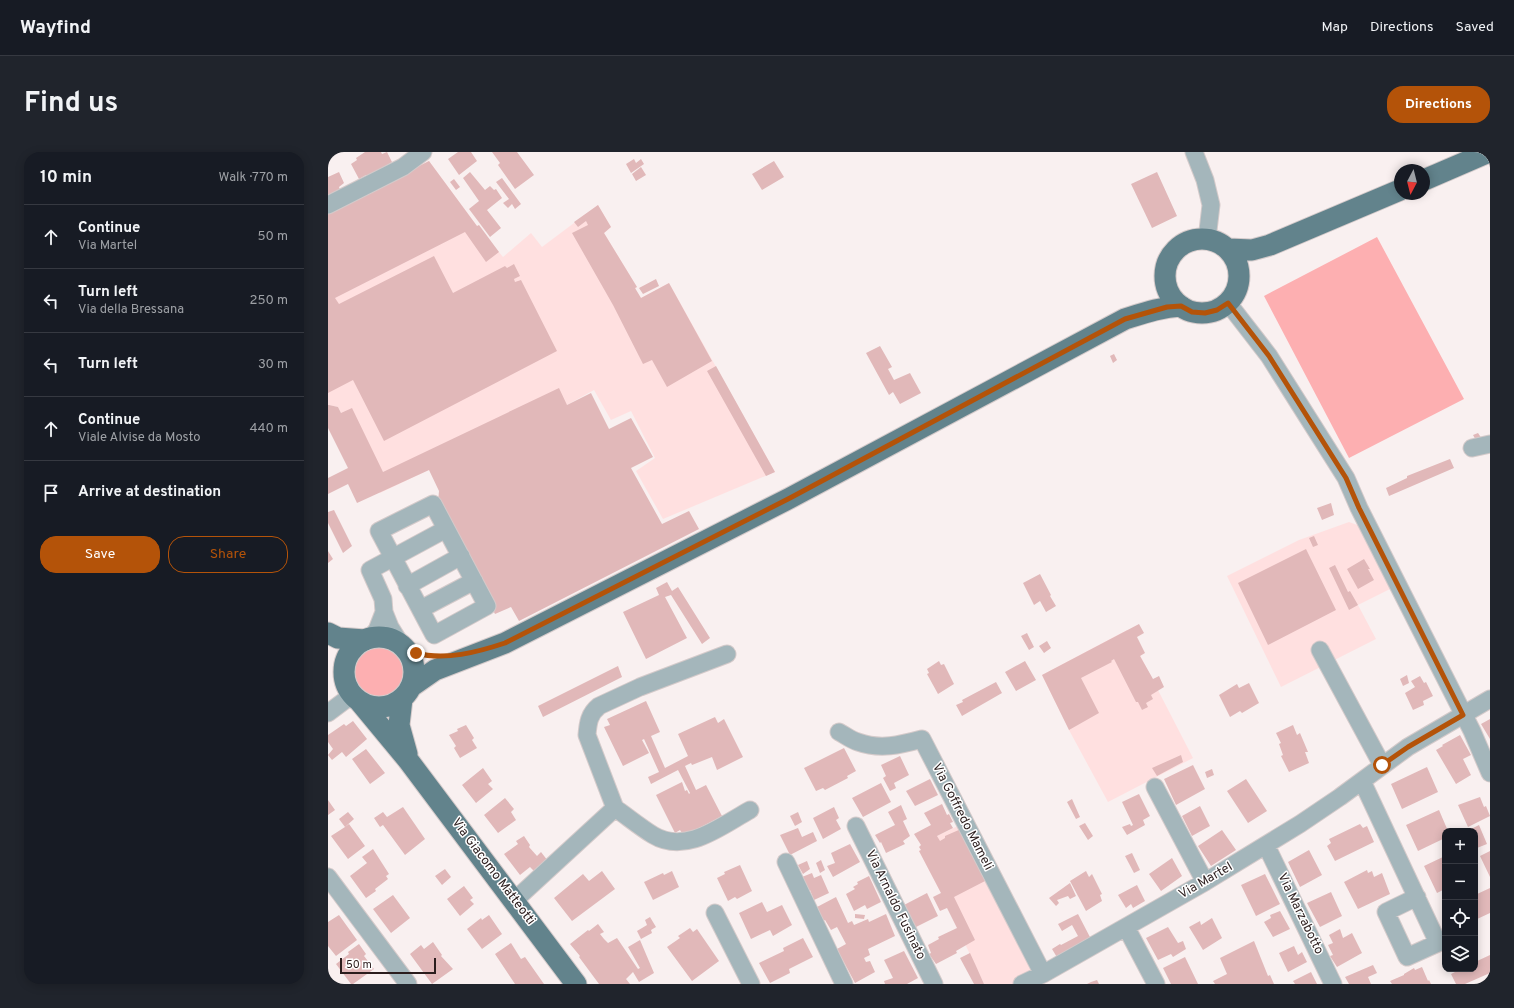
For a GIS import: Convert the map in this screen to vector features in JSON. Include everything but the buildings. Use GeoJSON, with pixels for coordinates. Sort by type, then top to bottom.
{"type":"FeatureCollection","features":[{"type":"Feature","properties":{"kind":"main road"},"geometry":{"type":"LineString","coordinates":[[1430,177],[1489,152]]}},
{"type":"Feature","properties":{"kind":"main road"},"geometry":{"type":"LineString","coordinates":[[1228,249],[1252,250],[1270,245],[1394,193]]}},
{"type":"Feature","properties":{"kind":"main road"},"geometry":{"type":"LineString","coordinates":[[1206,239],[1218,242],[1228,249],[1235,258],[1239,281],[1236,293],[1228,303],[1217,310],[1205,313],[1192,312],[1181,306],[1172,297],[1166,286],[1165,273],[1168,261],[1175,251],[1184,244],[1195,240],[1206,239]]}},
{"type":"Feature","properties":{"kind":"main road"},"geometry":{"type":"LineString","coordinates":[[1239,274],[1246,263],[1270,245]]}},
{"type":"Feature","properties":{"kind":"main road"},"geometry":{"type":"LineString","coordinates":[[328,646],[338,656],[348,688],[356,698],[370,706],[382,707],[392,704],[435,670],[511,640],[790,498],[1125,319],[1146,303],[1158,291],[1166,279]]}},
{"type":"Feature","properties":{"kind":"main road"},"geometry":{"type":"LineString","coordinates":[[1125,319],[1158,309],[1181,306]]}},
{"type":"Feature","properties":{"kind":"main road"},"geometry":{"type":"LineString","coordinates":[[328,633],[338,638],[385,638],[403,647],[433,656],[455,655],[486,650]]}},
{"type":"Feature","properties":{"kind":"main road"},"geometry":{"type":"LineString","coordinates":[[344,672],[346,660],[351,651],[359,643],[367,639]]}},
{"type":"Feature","properties":{"kind":"main road"},"geometry":{"type":"LineString","coordinates":[[403,647],[412,659],[414,667],[414,677],[407,692]]}},
{"type":"Feature","properties":{"kind":"main road","name":"Via Giacomo Matteotti"},"geometry":{"type":"LineString","coordinates":[[407,692],[400,725],[408,760]]}},
{"type":"Feature","properties":{"kind":"main road","name":"Via Giacomo Matteotti"},"geometry":{"type":"LineString","coordinates":[[356,698],[408,760],[515,900],[576,984]]}},
{"type":"Feature","properties":{"kind":"street"},"geometry":{"type":"LineString","coordinates":[[328,205],[403,167],[423,152]]}},
{"type":"Feature","properties":{"kind":"street"},"geometry":{"type":"LineString","coordinates":[[1194,152],[1205,180],[1211,206],[1206,239]]}},
{"type":"Feature","properties":{"kind":"street"},"geometry":{"type":"LineString","coordinates":[[1228,303],[1269,356],[1346,478],[1359,508],[1472,731],[1490,773]]}},
{"type":"Feature","properties":{"kind":"street"},"geometry":{"type":"LineString","coordinates":[[1472,448],[1490,444]]}},
{"type":"Feature","properties":{"kind":"street"},"geometry":{"type":"LineString","coordinates":[[433,504],[461,556],[487,606],[434,635],[379,531],[433,504]]}},
{"type":"Feature","properties":{"kind":"street"},"geometry":{"type":"LineString","coordinates":[[403,647],[390,626],[384,612],[383,599],[370,570],[446,528]]}},
{"type":"Feature","properties":{"kind":"street"},"geometry":{"type":"LineString","coordinates":[[407,586],[461,556]]}},
{"type":"Feature","properties":{"kind":"street"},"geometry":{"type":"LineString","coordinates":[[421,609],[474,581]]}},
{"type":"Feature","properties":{"kind":"street"},"geometry":{"type":"LineString","coordinates":[[367,639],[378,630],[384,612]]}},
{"type":"Feature","properties":{"kind":"street"},"geometry":{"type":"LineString","coordinates":[[1320,650],[1382,765]]}},
{"type":"Feature","properties":{"kind":"street"},"geometry":{"type":"LineString","coordinates":[[727,654],[640,687],[599,706],[593,710],[588,723],[588,735],[615,808],[654,835],[665,840],[681,842],[697,839],[750,810]]}},
{"type":"Feature","properties":{"kind":"street"},"geometry":{"type":"LineString","coordinates":[[328,713],[356,698]]}},
{"type":"Feature","properties":{"kind":"street","name":"Via Martel"},"geometry":{"type":"LineString","coordinates":[[1022,984],[1043,974],[1205,882],[1266,845],[1300,824],[1408,747],[1490,699]]}},
{"type":"Feature","properties":{"kind":"street","name":"Via Goffredo Mameli"},"geometry":{"type":"LineString","coordinates":[[839,732],[857,742],[877,747],[899,745],[922,739],[1043,974]]}},
{"type":"Feature","properties":{"kind":"street"},"geometry":{"type":"LineString","coordinates":[[1362,781],[1417,897]]}},
{"type":"Feature","properties":{"kind":"street"},"geometry":{"type":"LineString","coordinates":[[1155,787],[1205,882]]}},
{"type":"Feature","properties":{"kind":"street"},"geometry":{"type":"LineString","coordinates":[[515,900],[615,808]]}},
{"type":"Feature","properties":{"kind":"street","name":"Via Arnaldo Fusinato"},"geometry":{"type":"LineString","coordinates":[[856,826],[934,984]]}},
{"type":"Feature","properties":{"kind":"street","name":"Via Marzabotto"},"geometry":{"type":"LineString","coordinates":[[1266,845],[1333,984]]}},
{"type":"Feature","properties":{"kind":"street"},"geometry":{"type":"LineString","coordinates":[[786,862],[844,984]]}},
{"type":"Feature","properties":{"kind":"street"},"geometry":{"type":"LineString","coordinates":[[328,877],[408,984]]}},
{"type":"Feature","properties":{"kind":"street"},"geometry":{"type":"LineString","coordinates":[[715,913],[751,984]]}},
{"type":"Feature","properties":{"kind":"street"},"geometry":{"type":"LineString","coordinates":[[1126,927],[1156,984]]}},
{"type":"Feature","properties":{"kind":"shaded area"},"geometry":{"type":"Polygon","coordinates":[[[429,161],[477,226],[503,257],[531,233],[542,247],[598,205],[611,227],[604,233],[637,287],[635,289],[641,298],[669,283],[775,472],[663,519],[636,471],[655,458],[631,411],[611,420],[594,390],[567,405],[380,493],[338,407],[328,405],[328,212],[429,161]]]}},
{"type":"Feature","properties":{"kind":"shaded area"},"geometry":{"type":"Polygon","coordinates":[[[1377,237],[1464,399],[1349,458],[1264,296],[1377,237]]]}},
{"type":"Feature","properties":{"kind":"shaded area"},"geometry":{"type":"Polygon","coordinates":[[[1349,522],[1360,526],[1390,589],[1358,605],[1376,639],[1281,687],[1227,576],[1299,540],[1349,522]]]}},
{"type":"Feature","properties":{"kind":"shaded area"},"geometry":{"type":"Polygon","coordinates":[[[1127,630],[1193,758],[1108,802],[1069,730],[1042,675],[1127,630]]]}},
{"type":"Feature","properties":{"kind":"shaded area"},"geometry":{"type":"Polygon","coordinates":[[[379,644],[390,646],[399,652],[405,661],[407,672],[405,683],[399,692],[390,698],[379,700],[368,698],[359,692],[353,683],[351,672],[353,661],[359,652],[368,646],[379,644]]]}},
{"type":"Feature","properties":{"kind":"shaded area"},"geometry":{"type":"Polygon","coordinates":[[[962,824],[1032,969],[1030,976],[1013,984],[984,984],[941,893],[919,851],[939,841],[937,836],[962,824]]]}},
{"type":"Feature","properties":{"kind":"route"},"geometry":{"type":"LineString","coordinates":[[416,653],[425,656],[455,655],[486,650],[505,643],[790,498],[1125,319],[1152,310],[1167,307],[1181,306],[1192,312],[1205,313],[1217,310],[1228,303],[1269,356],[1346,478],[1359,508],[1463,715],[1408,747],[1382,765]]}}]}
